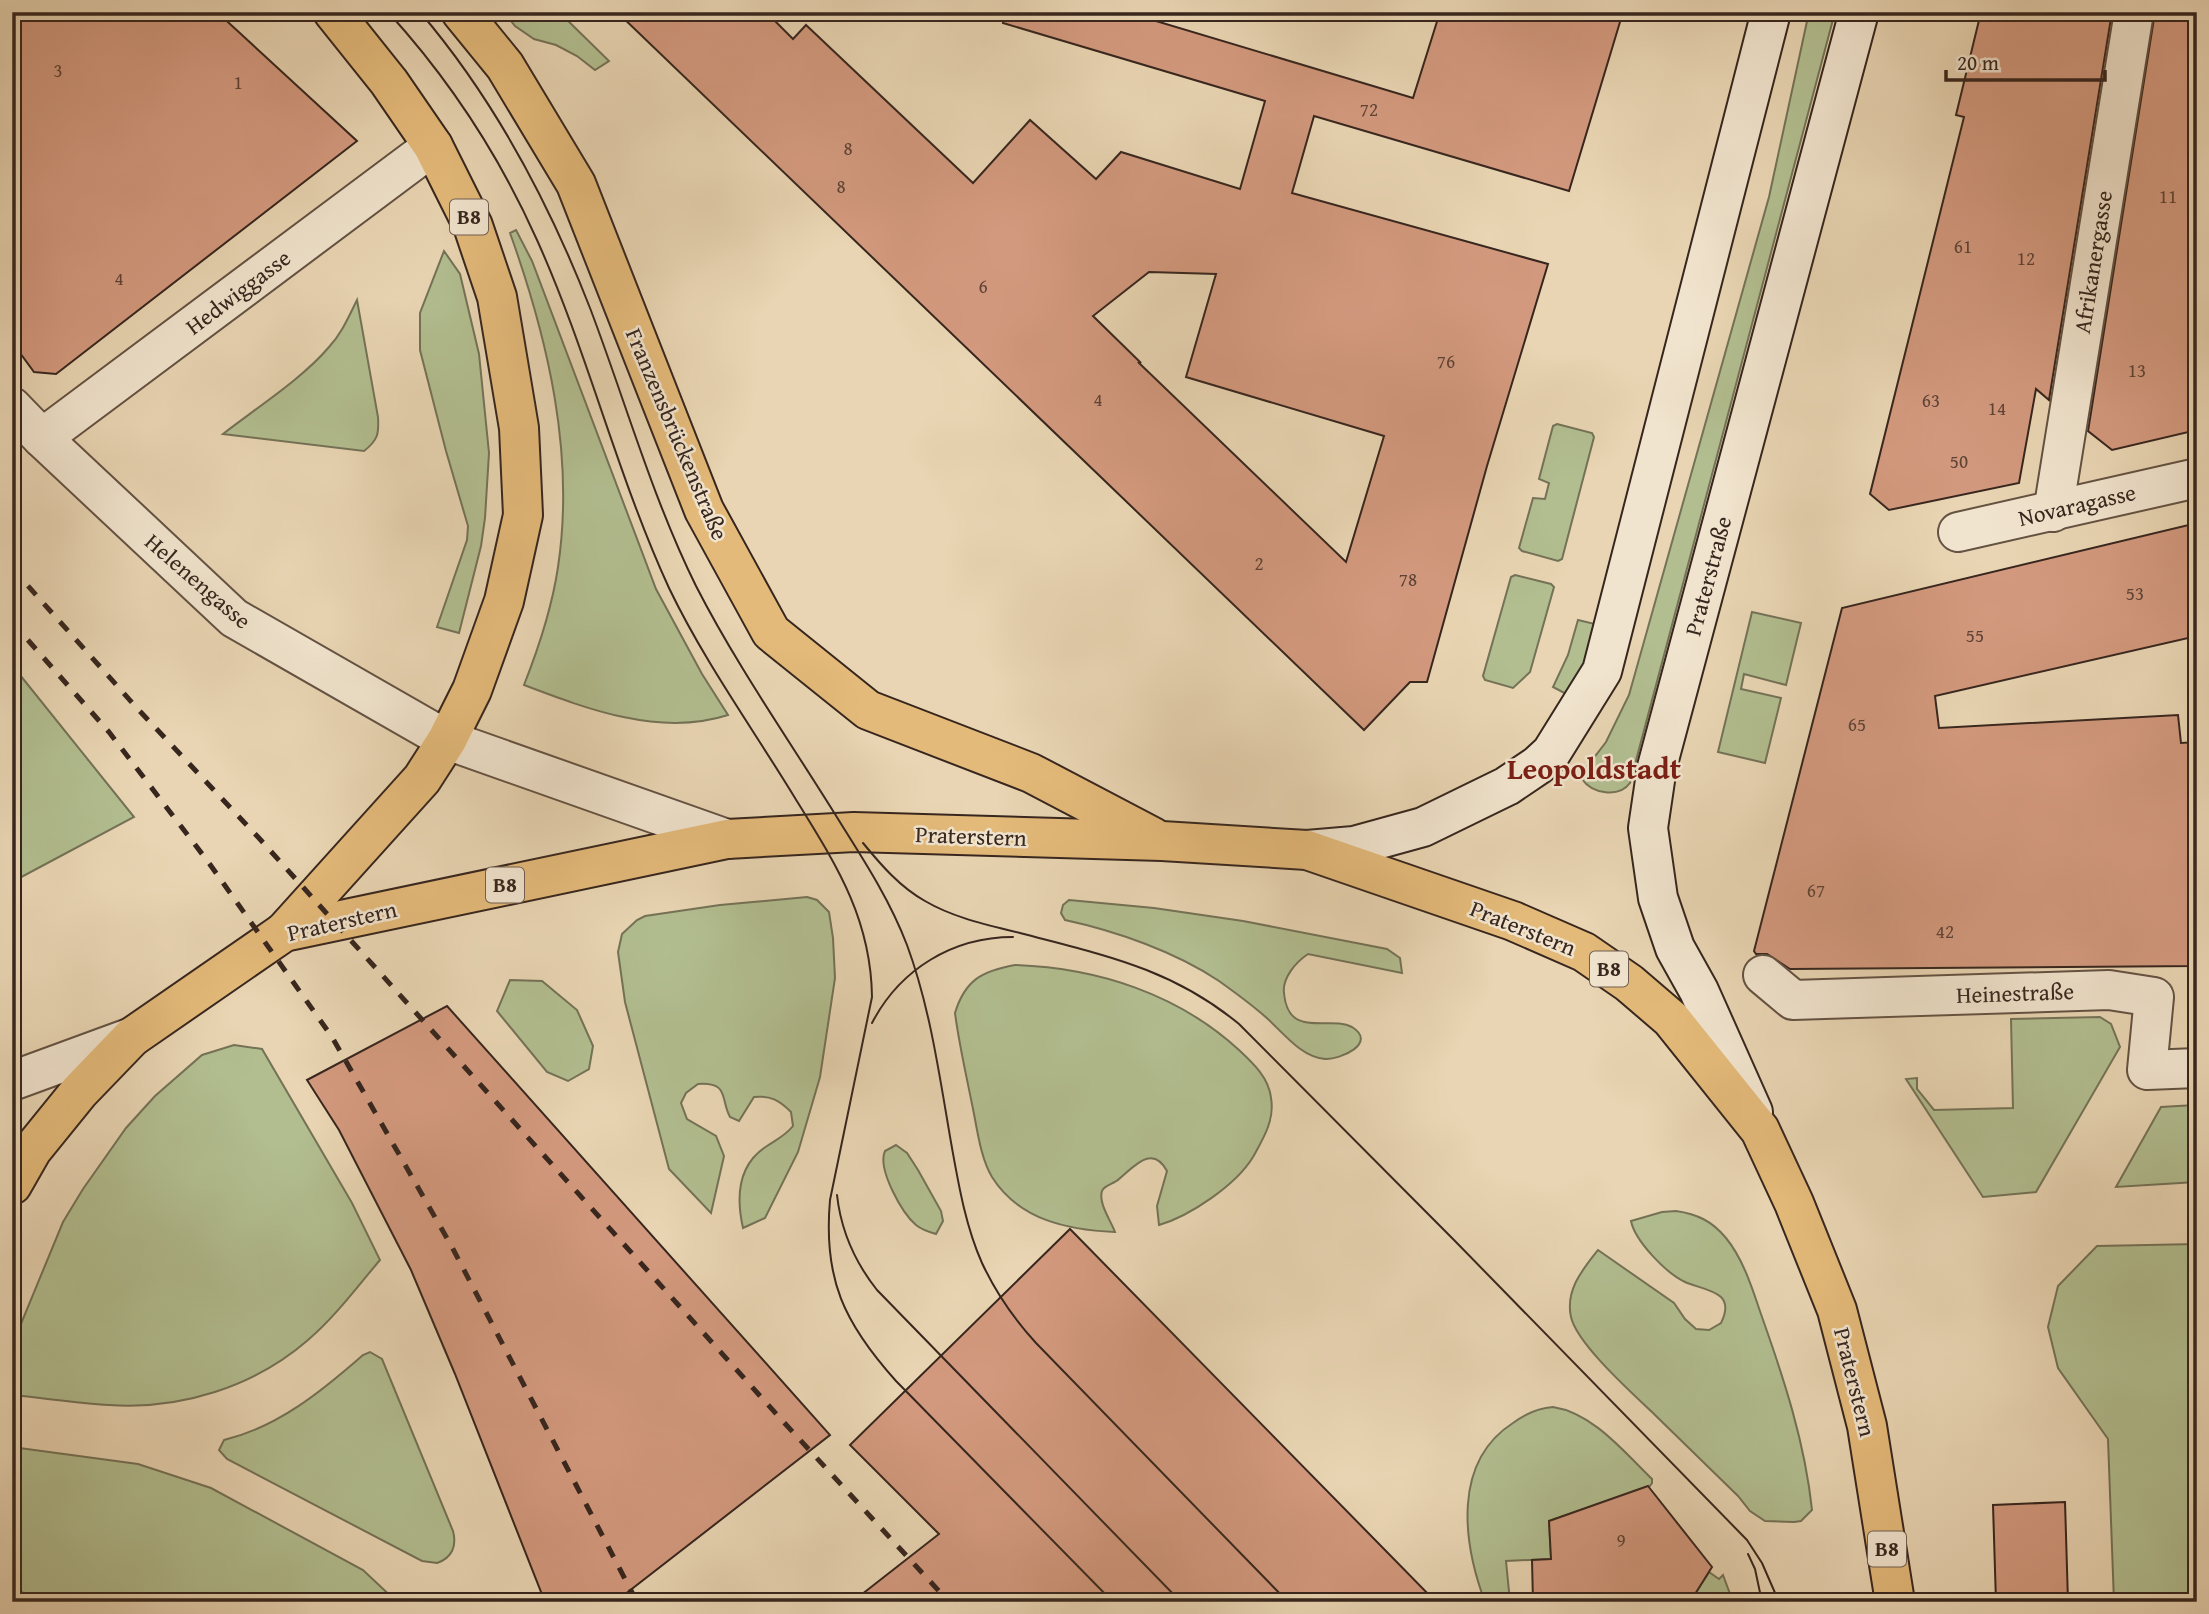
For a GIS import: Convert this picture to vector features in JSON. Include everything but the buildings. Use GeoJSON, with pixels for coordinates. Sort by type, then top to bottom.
{"type":"FeatureCollection","features":[{"type":"Feature","properties":{"kind":"main road","name":"B8"},"geometry":{"type":"LineString","coordinates":[[284,932],[422,779],[447,740],[472,690],[504,601],[523,515],[519,428],[497,297],[473,226],[433,146],[389,82],[333,12]]}},
{"type":"Feature","properties":{"kind":"main road","name":"Franzensbrückenstraße"},"geometry":{"type":"LineString","coordinates":[[461,12],[505,65],[576,184],[704,510],[771,632],[868,710],[1031,773],[1161,841]]}},
{"type":"Feature","properties":{"kind":"main road","name":"Praterstern"},"geometry":{"type":"LineString","coordinates":[[12,1185],[32,1150],[48,1130],[79,1092],[132,1037],[284,932],[727,839],[854,832],[1161,841],[1307,850],[1513,921],[1584,952],[1629,983],[1671,1020],[1760,1130],[1794,1203],[1837,1310],[1867,1426],[1895,1602]]}},
{"type":"Feature","properties":{"kind":"street"},"geometry":{"type":"LineString","coordinates":[[1307,850],[1354,846],[1423,827],[1507,786],[1551,753],[1602,671],[1771,12]]}},
{"type":"Feature","properties":{"kind":"street","name":"Praterstraße"},"geometry":{"type":"LineString","coordinates":[[1760,1130],[1699,991],[1675,948],[1658,898],[1648,828],[1657,767],[1859,12]]}},
{"type":"Feature","properties":{"kind":"street","name":"Afrikanergasse"},"geometry":{"type":"LineString","coordinates":[[2053,512],[2134,12]]}},
{"type":"Feature","properties":{"kind":"street","name":"Hedwiggasse"},"geometry":{"type":"LineString","coordinates":[[42,438],[433,146]]}},
{"type":"Feature","properties":{"kind":"street","name":"Helenengasse"},"geometry":{"type":"LineString","coordinates":[[12,407],[234,618],[447,740]]}},
{"type":"Feature","properties":{"kind":"street","name":"Novaragasse"},"geometry":{"type":"LineString","coordinates":[[1958,532],[2197,478]]}},
{"type":"Feature","properties":{"kind":"street","name":"Praterstern"},"geometry":{"type":"LineString","coordinates":[[447,740],[727,839]]}},
{"type":"Feature","properties":{"kind":"street","name":"Heinestraße"},"geometry":{"type":"LineString","coordinates":[[1763,975],[1794,1000],[2109,990],[2154,997],[2147,1070],[2197,1068]]}},
{"type":"Feature","properties":{"kind":"street"},"geometry":{"type":"LineString","coordinates":[[12,1081],[132,1037]]}},
{"type":"Feature","properties":{"kind":"green space"},"geometry":{"type":"Polygon","coordinates":[[[504,12],[559,12],[609,61],[595,70],[556,45],[534,39],[515,26],[504,12]]]}},
{"type":"Feature","properties":{"kind":"green space"},"geometry":{"type":"Polygon","coordinates":[[[1809,12],[1835,12],[1630,783],[1619,791],[1599,791],[1586,784],[1582,779],[1583,772],[1606,742],[1629,695],[1769,197],[1809,12]]]}},
{"type":"Feature","properties":{"kind":"green space"},"geometry":{"type":"Polygon","coordinates":[[[516,230],[532,261],[656,589],[702,674],[728,715],[702,721],[650,722],[598,711],[524,685],[544,627],[558,567],[563,482],[555,397],[536,314],[510,233],[516,230]]]}},
{"type":"Feature","properties":{"kind":"green space"},"geometry":{"type":"Polygon","coordinates":[[[444,251],[460,274],[479,354],[489,453],[481,546],[459,633],[437,627],[467,540],[468,526],[420,350],[420,313],[444,251]]]}},
{"type":"Feature","properties":{"kind":"green space"},"geometry":{"type":"Polygon","coordinates":[[[357,300],[378,417],[377,436],[369,447],[364,451],[223,434],[318,359],[338,336],[357,300]]]}},
{"type":"Feature","properties":{"kind":"green space"},"geometry":{"type":"Polygon","coordinates":[[[1557,424],[1592,433],[1594,437],[1562,559],[1558,561],[1519,548],[1533,498],[1545,499],[1549,483],[1539,479],[1553,426],[1557,424]]]}},
{"type":"Feature","properties":{"kind":"green space"},"geometry":{"type":"Polygon","coordinates":[[[1515,575],[1554,587],[1530,672],[1513,688],[1485,680],[1483,676],[1511,577],[1515,575]]]}},
{"type":"Feature","properties":{"kind":"green space"},"geometry":{"type":"Polygon","coordinates":[[[1752,612],[1801,623],[1786,685],[1744,674],[1741,689],[1781,698],[1765,763],[1718,752],[1752,612]]]}},
{"type":"Feature","properties":{"kind":"green space"},"geometry":{"type":"Polygon","coordinates":[[[1578,620],[1595,624],[1597,631],[1572,697],[1553,687],[1568,655],[1578,620]]]}},
{"type":"Feature","properties":{"kind":"green space"},"geometry":{"type":"Polygon","coordinates":[[[12,665],[134,817],[12,882],[12,665]]]}},
{"type":"Feature","properties":{"kind":"green space"},"geometry":{"type":"Polygon","coordinates":[[[807,897],[817,900],[829,912],[833,938],[835,978],[820,1077],[798,1152],[765,1218],[743,1228],[740,1193],[744,1172],[757,1154],[793,1126],[791,1112],[775,1100],[754,1097],[739,1121],[730,1117],[722,1093],[715,1086],[698,1084],[686,1093],[681,1103],[687,1119],[716,1136],[724,1156],[711,1213],[669,1169],[625,1002],[618,952],[622,934],[645,916],[720,905],[807,897]]]}},
{"type":"Feature","properties":{"kind":"green space"},"geometry":{"type":"Polygon","coordinates":[[[1069,900],[1154,908],[1243,921],[1387,949],[1400,958],[1402,973],[1308,954],[1299,961],[1284,987],[1287,1007],[1293,1016],[1311,1023],[1343,1024],[1352,1027],[1361,1039],[1347,1054],[1325,1059],[1299,1048],[1251,1005],[1219,981],[1184,961],[1105,930],[1065,920],[1061,913],[1063,905],[1069,900]]]}},
{"type":"Feature","properties":{"kind":"green space"},"geometry":{"type":"Polygon","coordinates":[[[1015,965],[1076,972],[1135,988],[1190,1014],[1239,1050],[1264,1077],[1272,1106],[1270,1122],[1264,1136],[1253,1157],[1236,1178],[1198,1207],[1159,1225],[1157,1206],[1167,1171],[1155,1159],[1143,1160],[1102,1191],[1103,1206],[1115,1232],[1080,1229],[1046,1220],[1030,1213],[1003,1192],[992,1177],[977,1132],[955,1013],[964,992],[976,979],[993,970],[1015,965]]]}},
{"type":"Feature","properties":{"kind":"green space"},"geometry":{"type":"Polygon","coordinates":[[[510,980],[542,981],[577,1010],[593,1046],[589,1069],[568,1081],[547,1072],[497,1011],[510,980]]]}},
{"type":"Feature","properties":{"kind":"green space"},"geometry":{"type":"Polygon","coordinates":[[[2100,1017],[2111,1024],[2120,1047],[2036,1192],[1983,1197],[1906,1079],[1917,1078],[1917,1089],[1934,1110],[2013,1108],[2011,1019],[2100,1017]]]}},
{"type":"Feature","properties":{"kind":"green space"},"geometry":{"type":"Polygon","coordinates":[[[234,1045],[262,1049],[352,1203],[380,1260],[337,1312],[308,1340],[264,1371],[240,1383],[189,1399],[136,1406],[12,1395],[12,1354],[18,1331],[63,1222],[83,1189],[126,1128],[155,1096],[202,1055],[234,1045]]]}},
{"type":"Feature","properties":{"kind":"green space"},"geometry":{"type":"Polygon","coordinates":[[[2195,1105],[2196,1182],[2116,1187],[2161,1107],[2195,1105]]]}},
{"type":"Feature","properties":{"kind":"green space"},"geometry":{"type":"Polygon","coordinates":[[[896,1145],[907,1153],[941,1211],[943,1221],[936,1234],[923,1230],[910,1219],[892,1190],[883,1159],[885,1151],[896,1145]]]}},
{"type":"Feature","properties":{"kind":"green space"},"geometry":{"type":"Polygon","coordinates":[[[1676,1211],[1697,1216],[1715,1227],[1738,1256],[1747,1276],[1786,1388],[1799,1436],[1812,1510],[1801,1521],[1765,1521],[1750,1511],[1738,1496],[1606,1368],[1575,1328],[1570,1307],[1573,1289],[1581,1272],[1598,1250],[1674,1303],[1696,1329],[1709,1330],[1721,1323],[1725,1306],[1721,1297],[1677,1278],[1652,1256],[1638,1238],[1631,1221],[1676,1211]]]}},
{"type":"Feature","properties":{"kind":"green space"},"geometry":{"type":"Polygon","coordinates":[[[2197,1244],[2196,1602],[2114,1602],[2108,1439],[2058,1368],[2048,1327],[2058,1286],[2097,1246],[2197,1244]]]}},
{"type":"Feature","properties":{"kind":"green space"},"geometry":{"type":"Polygon","coordinates":[[[370,1352],[382,1359],[453,1531],[452,1551],[437,1563],[422,1561],[227,1459],[219,1450],[224,1440],[263,1426],[298,1406],[370,1352]]]}},
{"type":"Feature","properties":{"kind":"green space"},"geometry":{"type":"Polygon","coordinates":[[[1553,1407],[1568,1411],[1595,1425],[1652,1479],[1652,1483],[1650,1486],[1549,1521],[1551,1559],[1506,1561],[1510,1602],[1485,1602],[1477,1579],[1468,1530],[1472,1481],[1480,1459],[1493,1439],[1522,1417],[1553,1407]]]}},
{"type":"Feature","properties":{"kind":"green space"},"geometry":{"type":"Polygon","coordinates":[[[12,1447],[138,1464],[211,1488],[363,1570],[397,1602],[33,1602],[12,1583],[12,1447]]]}},
{"type":"Feature","properties":{"kind":"green space"},"geometry":{"type":"Polygon","coordinates":[[[1709,1572],[1719,1579],[1723,1575],[1733,1602],[1690,1602],[1709,1572]]]}},
{"type":"Feature","properties":{"kind":"tram line"},"geometry":{"type":"LineString","coordinates":[[388,12],[452,92],[507,179],[555,283],[650,545],[669,588],[713,668],[824,845],[858,916],[870,968],[872,997],[830,1200],[829,1228],[834,1277],[850,1319],[896,1381],[1113,1602]]}},
{"type":"Feature","properties":{"kind":"tram line"},"geometry":{"type":"LineString","coordinates":[[420,12],[496,116],[538,190],[590,308],[666,518],[696,586],[748,678],[870,870],[901,929],[929,1020],[967,1221],[976,1249],[993,1285],[1036,1343],[1288,1602]]}},
{"type":"Feature","properties":{"kind":"tram line"},"geometry":{"type":"LineString","coordinates":[[863,843],[899,882],[936,907],[971,920],[1108,957],[1162,976],[1188,989],[1239,1024],[1747,1540],[1762,1563],[1779,1602]]}},
{"type":"Feature","properties":{"kind":"tram line"},"geometry":{"type":"LineString","coordinates":[[872,1023],[897,987],[931,960],[970,943],[1013,937]]}},
{"type":"Feature","properties":{"kind":"tram line"},"geometry":{"type":"LineString","coordinates":[[837,1195],[850,1245],[877,1290],[1181,1602]]}},
{"type":"Feature","properties":{"kind":"tram line"},"geometry":{"type":"LineString","coordinates":[[1748,1554],[1755,1569],[1762,1602]]}},
{"type":"Feature","properties":{"kind":"railway"},"geometry":{"type":"LineString","coordinates":[[12,568],[949,1602]]}},
{"type":"Feature","properties":{"kind":"railway"},"geometry":{"type":"LineString","coordinates":[[12,622],[109,732],[209,863],[332,1037],[452,1247],[637,1602]]}},
{"type":"Feature","properties":{"kind":"district","name":"Leopoldstadt"},"geometry":{"type":"Point","coordinates":[1594,769]}}]}
